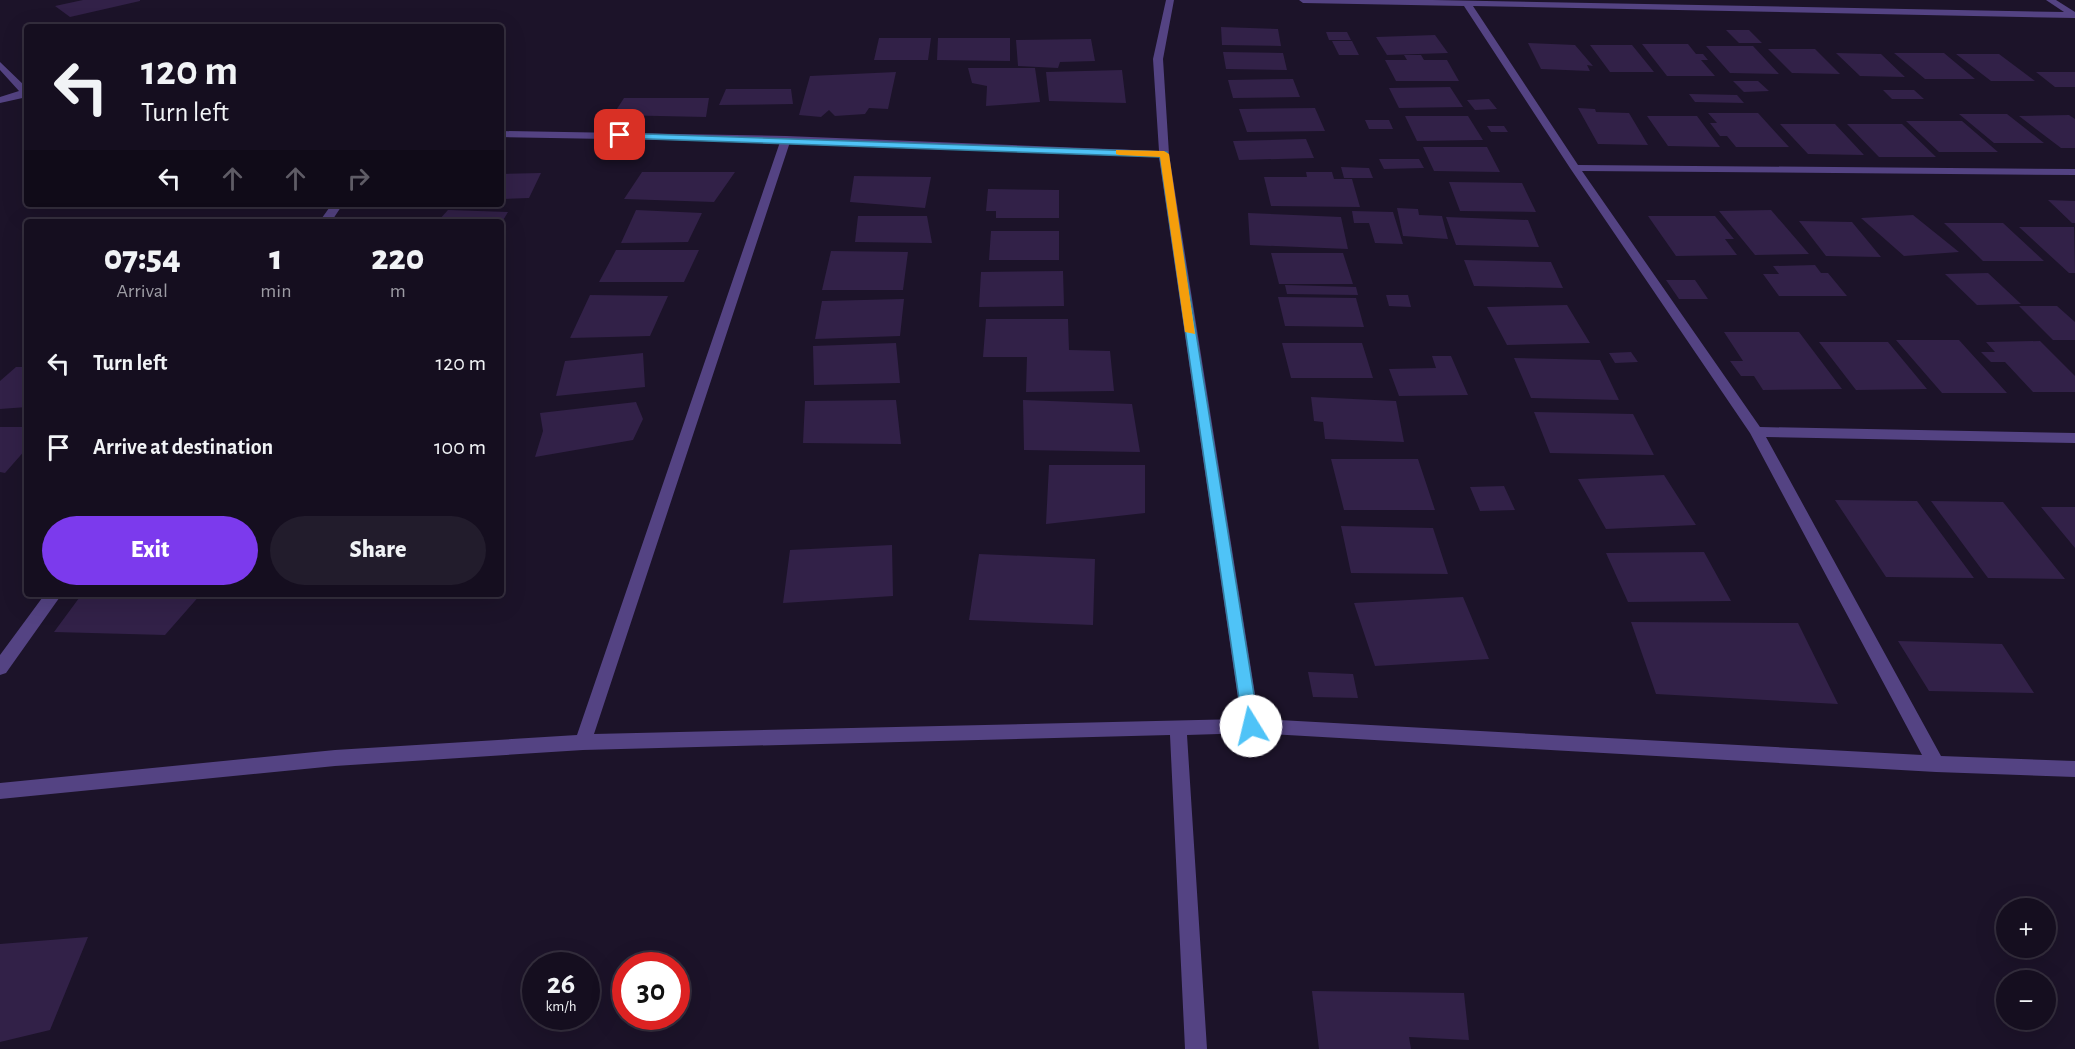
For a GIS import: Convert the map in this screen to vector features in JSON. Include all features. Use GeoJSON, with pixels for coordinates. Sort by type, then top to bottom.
{"type":"FeatureCollection","features":[{"type":"Feature","properties":{"kind":"street"},"geometry":{"type":"LineString","coordinates":[[1170,0],[1158,59],[1164,154],[1251,726]]}},
{"type":"Feature","properties":{"kind":"street"},"geometry":{"type":"LineString","coordinates":[[1303,0],[2075,15]]}},
{"type":"Feature","properties":{"kind":"street"},"geometry":{"type":"LineString","coordinates":[[1696,0],[1705,8]]}},
{"type":"Feature","properties":{"kind":"street"},"geometry":{"type":"LineString","coordinates":[[2050,0],[2075,15]]}},
{"type":"Feature","properties":{"kind":"street"},"geometry":{"type":"LineString","coordinates":[[1468,5],[1575,168],[1756,432],[1936,764]]}},
{"type":"Feature","properties":{"kind":"street"},"geometry":{"type":"LineString","coordinates":[[0,64],[24,93]]}},
{"type":"Feature","properties":{"kind":"street"},"geometry":{"type":"LineString","coordinates":[[0,100],[24,94]]}},
{"type":"Feature","properties":{"kind":"street"},"geometry":{"type":"LineString","coordinates":[[504,134],[786,139],[1164,154]]}},
{"type":"Feature","properties":{"kind":"street"},"geometry":{"type":"LineString","coordinates":[[583,741],[786,139]]}},
{"type":"Feature","properties":{"kind":"street"},"geometry":{"type":"LineString","coordinates":[[1575,168],[2075,172]]}},
{"type":"Feature","properties":{"kind":"street"},"geometry":{"type":"LineString","coordinates":[[1756,432],[2075,438]]}},
{"type":"Feature","properties":{"kind":"street"},"geometry":{"type":"LineString","coordinates":[[0,668],[52,597]]}},
{"type":"Feature","properties":{"kind":"street"},"geometry":{"type":"LineString","coordinates":[[0,791],[335,758],[583,741],[1251,726],[1936,764],[2075,769]]}},
{"type":"Feature","properties":{"kind":"street"},"geometry":{"type":"LineString","coordinates":[[1178,727],[1196,1049]]}},
{"type":"Feature","properties":{"kind":"building"},"geometry":{"type":"Polygon","coordinates":[[[83,0],[140,1],[70,17],[55,6],[83,0]]]}},
{"type":"Feature","properties":{"kind":"building"},"geometry":{"type":"Polygon","coordinates":[[[1221,27],[1278,29],[1281,46],[1222,45],[1221,27]]]}},
{"type":"Feature","properties":{"kind":"building"},"geometry":{"type":"Polygon","coordinates":[[[1726,30],[1749,30],[1762,43],[1739,43],[1726,30]]]}},
{"type":"Feature","properties":{"kind":"building"},"geometry":{"type":"Polygon","coordinates":[[[1326,32],[1347,32],[1351,40],[1329,40],[1326,32]]]}},
{"type":"Feature","properties":{"kind":"building"},"geometry":{"type":"Polygon","coordinates":[[[1435,35],[1448,53],[1387,55],[1376,37],[1435,35]]]}},
{"type":"Feature","properties":{"kind":"building"},"geometry":{"type":"Polygon","coordinates":[[[879,38],[931,38],[928,60],[874,60],[879,38]]]}},
{"type":"Feature","properties":{"kind":"building"},"geometry":{"type":"Polygon","coordinates":[[[938,38],[1010,38],[1010,61],[937,60],[938,38]]]}},
{"type":"Feature","properties":{"kind":"building"},"geometry":{"type":"Polygon","coordinates":[[[1091,39],[1095,61],[1060,62],[1058,68],[1018,66],[1016,40],[1091,39]]]}},
{"type":"Feature","properties":{"kind":"building"},"geometry":{"type":"Polygon","coordinates":[[[1332,41],[1352,41],[1359,55],[1339,55],[1332,41]]]}},
{"type":"Feature","properties":{"kind":"building"},"geometry":{"type":"Polygon","coordinates":[[[1528,43],[1575,45],[1593,66],[1587,65],[1590,71],[1541,69],[1528,43]]]}},
{"type":"Feature","properties":{"kind":"building"},"geometry":{"type":"Polygon","coordinates":[[[1642,44],[1688,44],[1696,54],[1703,54],[1708,60],[1701,60],[1715,76],[1667,76],[1642,44]]]}},
{"type":"Feature","properties":{"kind":"building"},"geometry":{"type":"Polygon","coordinates":[[[1590,45],[1632,45],[1654,72],[1610,72],[1590,45]]]}},
{"type":"Feature","properties":{"kind":"building"},"geometry":{"type":"Polygon","coordinates":[[[1706,46],[1753,46],[1779,74],[1730,73],[1706,46]]]}},
{"type":"Feature","properties":{"kind":"building"},"geometry":{"type":"Polygon","coordinates":[[[1768,49],[1815,49],[1840,74],[1792,73],[1768,49]]]}},
{"type":"Feature","properties":{"kind":"building"},"geometry":{"type":"Polygon","coordinates":[[[1223,52],[1283,53],[1287,70],[1226,69],[1223,52]]]}},
{"type":"Feature","properties":{"kind":"building"},"geometry":{"type":"Polygon","coordinates":[[[1836,53],[1881,54],[1905,77],[1860,76],[1836,53]]]}},
{"type":"Feature","properties":{"kind":"building"},"geometry":{"type":"Polygon","coordinates":[[[1894,53],[1944,53],[1975,79],[1925,79],[1894,53]]]}},
{"type":"Feature","properties":{"kind":"building"},"geometry":{"type":"Polygon","coordinates":[[[1956,54],[1999,54],[2035,81],[1991,81],[1956,54]]]}},
{"type":"Feature","properties":{"kind":"building"},"geometry":{"type":"Polygon","coordinates":[[[1404,55],[1421,55],[1424,60],[1447,60],[1459,81],[1396,81],[1385,60],[1407,60],[1404,55]]]}},
{"type":"Feature","properties":{"kind":"building"},"geometry":{"type":"Polygon","coordinates":[[[968,68],[1035,68],[1040,102],[986,106],[987,86],[972,83],[968,68]]]}},
{"type":"Feature","properties":{"kind":"building"},"geometry":{"type":"Polygon","coordinates":[[[1122,70],[1126,103],[1049,101],[1046,72],[1122,70]]]}},
{"type":"Feature","properties":{"kind":"building"},"geometry":{"type":"Polygon","coordinates":[[[896,72],[888,109],[869,108],[865,114],[835,116],[829,110],[821,117],[799,115],[810,76],[896,72]]]}},
{"type":"Feature","properties":{"kind":"building"},"geometry":{"type":"Polygon","coordinates":[[[2036,72],[2075,72],[2075,87],[2055,87],[2036,72]]]}},
{"type":"Feature","properties":{"kind":"building"},"geometry":{"type":"Polygon","coordinates":[[[1293,79],[1300,97],[1233,98],[1228,80],[1293,79]]]}},
{"type":"Feature","properties":{"kind":"building"},"geometry":{"type":"Polygon","coordinates":[[[1733,81],[1758,81],[1769,91],[1744,92],[1733,81]]]}},
{"type":"Feature","properties":{"kind":"building"},"geometry":{"type":"Polygon","coordinates":[[[1450,87],[1463,107],[1399,108],[1389,88],[1450,87]]]}},
{"type":"Feature","properties":{"kind":"building"},"geometry":{"type":"Polygon","coordinates":[[[726,89],[791,89],[793,104],[719,105],[726,89]]]}},
{"type":"Feature","properties":{"kind":"building"},"geometry":{"type":"Polygon","coordinates":[[[1883,90],[1914,90],[1924,99],[1892,99],[1883,90]]]}},
{"type":"Feature","properties":{"kind":"building"},"geometry":{"type":"Polygon","coordinates":[[[1689,94],[1737,95],[1744,103],[1695,102],[1689,94]]]}},
{"type":"Feature","properties":{"kind":"building"},"geometry":{"type":"Polygon","coordinates":[[[624,98],[709,98],[706,117],[613,115],[624,98]]]}},
{"type":"Feature","properties":{"kind":"building"},"geometry":{"type":"Polygon","coordinates":[[[1489,99],[1497,109],[1475,110],[1467,100],[1489,99]]]}},
{"type":"Feature","properties":{"kind":"building"},"geometry":{"type":"Polygon","coordinates":[[[1315,108],[1325,131],[1247,132],[1239,109],[1315,108]]]}},
{"type":"Feature","properties":{"kind":"building"},"geometry":{"type":"Polygon","coordinates":[[[1578,108],[1595,109],[1596,112],[1629,113],[1648,145],[1598,144],[1578,108]]]}},
{"type":"Feature","properties":{"kind":"building"},"geometry":{"type":"Polygon","coordinates":[[[1708,113],[1758,113],[1789,147],[1736,147],[1727,136],[1720,136],[1710,123],[1717,123],[1708,113]]]}},
{"type":"Feature","properties":{"kind":"building"},"geometry":{"type":"Polygon","coordinates":[[[1959,114],[2007,114],[2044,143],[1994,143],[1959,114]]]}},
{"type":"Feature","properties":{"kind":"building"},"geometry":{"type":"Polygon","coordinates":[[[2069,115],[2075,119],[2075,148],[2061,148],[2019,116],[2069,115]]]}},
{"type":"Feature","properties":{"kind":"building"},"geometry":{"type":"Polygon","coordinates":[[[1405,116],[1468,116],[1483,140],[1417,141],[1405,116]]]}},
{"type":"Feature","properties":{"kind":"building"},"geometry":{"type":"Polygon","coordinates":[[[1647,116],[1697,116],[1720,147],[1668,146],[1647,116]]]}},
{"type":"Feature","properties":{"kind":"building"},"geometry":{"type":"Polygon","coordinates":[[[1365,120],[1389,120],[1393,129],[1369,129],[1365,120]]]}},
{"type":"Feature","properties":{"kind":"building"},"geometry":{"type":"Polygon","coordinates":[[[1906,121],[1962,121],[1998,152],[1939,152],[1906,121]]]}},
{"type":"Feature","properties":{"kind":"building"},"geometry":{"type":"Polygon","coordinates":[[[1780,124],[1835,124],[1864,155],[1808,154],[1780,124]]]}},
{"type":"Feature","properties":{"kind":"building"},"geometry":{"type":"Polygon","coordinates":[[[1847,124],[1902,124],[1936,157],[1879,157],[1847,124]]]}},
{"type":"Feature","properties":{"kind":"building"},"geometry":{"type":"Polygon","coordinates":[[[1487,126],[1504,126],[1508,132],[1491,132],[1487,126]]]}},
{"type":"Feature","properties":{"kind":"building"},"geometry":{"type":"Polygon","coordinates":[[[1306,139],[1314,158],[1239,160],[1233,141],[1306,139]]]}},
{"type":"Feature","properties":{"kind":"building"},"geometry":{"type":"Polygon","coordinates":[[[1423,147],[1487,147],[1500,172],[1434,171],[1423,147]]]}},
{"type":"Feature","properties":{"kind":"building"},"geometry":{"type":"Polygon","coordinates":[[[1379,159],[1419,159],[1424,168],[1384,169],[1379,159]]]}},
{"type":"Feature","properties":{"kind":"building"},"geometry":{"type":"Polygon","coordinates":[[[1341,167],[1369,168],[1373,178],[1344,178],[1341,167]]]}},
{"type":"Feature","properties":{"kind":"building"},"geometry":{"type":"Polygon","coordinates":[[[642,172],[735,172],[714,202],[624,199],[642,172]]]}},
{"type":"Feature","properties":{"kind":"building"},"geometry":{"type":"Polygon","coordinates":[[[1306,172],[1332,172],[1334,179],[1352,179],[1360,207],[1271,206],[1264,177],[1307,177],[1306,172]]]}},
{"type":"Feature","properties":{"kind":"building"},"geometry":{"type":"Polygon","coordinates":[[[541,173],[529,198],[504,199],[504,174],[541,173]]]}},
{"type":"Feature","properties":{"kind":"building"},"geometry":{"type":"Polygon","coordinates":[[[854,176],[931,177],[925,208],[850,202],[854,176]]]}},
{"type":"Feature","properties":{"kind":"building"},"geometry":{"type":"Polygon","coordinates":[[[1449,182],[1522,183],[1536,212],[1460,211],[1449,182]]]}},
{"type":"Feature","properties":{"kind":"building"},"geometry":{"type":"Polygon","coordinates":[[[988,189],[1059,190],[1059,218],[996,218],[996,211],[986,211],[988,189]]]}},
{"type":"Feature","properties":{"kind":"building"},"geometry":{"type":"Polygon","coordinates":[[[2048,200],[2075,201],[2075,223],[2072,223],[2048,200]]]}},
{"type":"Feature","properties":{"kind":"building"},"geometry":{"type":"Polygon","coordinates":[[[1397,208],[1418,209],[1419,215],[1442,216],[1448,239],[1403,236],[1397,208]]]}},
{"type":"Feature","properties":{"kind":"building"},"geometry":{"type":"Polygon","coordinates":[[[448,210],[508,212],[504,219],[440,219],[448,210]]]}},
{"type":"Feature","properties":{"kind":"building"},"geometry":{"type":"Polygon","coordinates":[[[636,210],[702,213],[688,242],[621,243],[636,210]]]}},
{"type":"Feature","properties":{"kind":"building"},"geometry":{"type":"Polygon","coordinates":[[[1771,210],[1809,254],[1755,255],[1719,211],[1771,210]]]}},
{"type":"Feature","properties":{"kind":"building"},"geometry":{"type":"Polygon","coordinates":[[[1352,211],[1393,212],[1403,244],[1375,243],[1369,223],[1354,223],[1352,211]]]}},
{"type":"Feature","properties":{"kind":"building"},"geometry":{"type":"Polygon","coordinates":[[[1248,213],[1341,217],[1348,249],[1250,245],[1248,213]]]}},
{"type":"Feature","properties":{"kind":"building"},"geometry":{"type":"Polygon","coordinates":[[[1913,215],[1959,252],[1904,256],[1861,218],[1913,215]]]}},
{"type":"Feature","properties":{"kind":"building"},"geometry":{"type":"Polygon","coordinates":[[[858,216],[927,216],[932,243],[855,242],[858,216]]]}},
{"type":"Feature","properties":{"kind":"building"},"geometry":{"type":"Polygon","coordinates":[[[1648,216],[1715,216],[1734,239],[1725,239],[1737,255],[1676,256],[1648,216]]]}},
{"type":"Feature","properties":{"kind":"building"},"geometry":{"type":"Polygon","coordinates":[[[1446,217],[1528,220],[1539,247],[1456,245],[1446,217]]]}},
{"type":"Feature","properties":{"kind":"building"},"geometry":{"type":"Polygon","coordinates":[[[1799,221],[1852,222],[1881,257],[1826,256],[1799,221]]]}},
{"type":"Feature","properties":{"kind":"building"},"geometry":{"type":"Polygon","coordinates":[[[1944,223],[2003,223],[2044,261],[1983,261],[1944,223]]]}},
{"type":"Feature","properties":{"kind":"building"},"geometry":{"type":"Polygon","coordinates":[[[2019,227],[2074,227],[2075,273],[2069,273],[2019,227]]]}},
{"type":"Feature","properties":{"kind":"building"},"geometry":{"type":"Polygon","coordinates":[[[991,231],[1059,231],[1059,260],[989,260],[991,231]]]}},
{"type":"Feature","properties":{"kind":"building"},"geometry":{"type":"Polygon","coordinates":[[[616,250],[699,250],[684,282],[599,282],[616,250]]]}},
{"type":"Feature","properties":{"kind":"building"},"geometry":{"type":"Polygon","coordinates":[[[831,251],[908,252],[903,290],[822,290],[831,251]]]}},
{"type":"Feature","properties":{"kind":"building"},"geometry":{"type":"Polygon","coordinates":[[[1271,253],[1343,253],[1353,284],[1279,284],[1271,253]]]}},
{"type":"Feature","properties":{"kind":"building"},"geometry":{"type":"Polygon","coordinates":[[[1464,260],[1551,262],[1563,288],[1474,286],[1464,260]]]}},
{"type":"Feature","properties":{"kind":"building"},"geometry":{"type":"Polygon","coordinates":[[[1815,265],[1821,273],[1828,273],[1847,296],[1779,296],[1763,274],[1779,274],[1773,266],[1815,265]]]}},
{"type":"Feature","properties":{"kind":"building"},"geometry":{"type":"Polygon","coordinates":[[[1063,271],[1064,306],[979,307],[981,272],[1063,271]]]}},
{"type":"Feature","properties":{"kind":"building"},"geometry":{"type":"Polygon","coordinates":[[[1988,273],[2021,304],[1977,305],[1945,274],[1988,273]]]}},
{"type":"Feature","properties":{"kind":"building"},"geometry":{"type":"Polygon","coordinates":[[[1666,280],[1695,280],[1708,299],[1679,299],[1666,280]]]}},
{"type":"Feature","properties":{"kind":"building"},"geometry":{"type":"Polygon","coordinates":[[[1285,285],[1356,287],[1358,295],[1287,294],[1285,285]]]}},
{"type":"Feature","properties":{"kind":"building"},"geometry":{"type":"Polygon","coordinates":[[[590,295],[668,296],[650,336],[570,338],[590,295]]]}},
{"type":"Feature","properties":{"kind":"building"},"geometry":{"type":"Polygon","coordinates":[[[1386,295],[1408,295],[1411,307],[1389,306],[1386,295]]]}},
{"type":"Feature","properties":{"kind":"building"},"geometry":{"type":"Polygon","coordinates":[[[1278,297],[1356,298],[1364,327],[1285,326],[1278,297]]]}},
{"type":"Feature","properties":{"kind":"building"},"geometry":{"type":"Polygon","coordinates":[[[904,299],[900,336],[815,339],[822,301],[904,299]]]}},
{"type":"Feature","properties":{"kind":"building"},"geometry":{"type":"Polygon","coordinates":[[[1567,305],[1590,343],[1507,345],[1487,307],[1567,305]]]}},
{"type":"Feature","properties":{"kind":"building"},"geometry":{"type":"Polygon","coordinates":[[[2019,306],[2057,306],[2075,322],[2075,340],[2053,340],[2019,306]]]}},
{"type":"Feature","properties":{"kind":"building"},"geometry":{"type":"Polygon","coordinates":[[[986,319],[1068,319],[1069,350],[1110,351],[1114,391],[1026,392],[1027,357],[983,357],[986,319]]]}},
{"type":"Feature","properties":{"kind":"building"},"geometry":{"type":"Polygon","coordinates":[[[1724,332],[1799,332],[1842,389],[1763,390],[1754,376],[1741,376],[1730,361],[1743,361],[1724,332]]]}},
{"type":"Feature","properties":{"kind":"building"},"geometry":{"type":"Polygon","coordinates":[[[1896,340],[1959,340],[2007,393],[1942,393],[1896,340]]]}},
{"type":"Feature","properties":{"kind":"building"},"geometry":{"type":"Polygon","coordinates":[[[2040,341],[2075,376],[2075,392],[2033,392],[2005,362],[1991,362],[1981,352],[1995,352],[1986,342],[2040,341]]]}},
{"type":"Feature","properties":{"kind":"building"},"geometry":{"type":"Polygon","coordinates":[[[1819,342],[1888,342],[1927,389],[1856,390],[1819,342]]]}},
{"type":"Feature","properties":{"kind":"building"},"geometry":{"type":"Polygon","coordinates":[[[896,343],[900,383],[814,385],[813,346],[896,343]]]}},
{"type":"Feature","properties":{"kind":"building"},"geometry":{"type":"Polygon","coordinates":[[[1282,343],[1362,343],[1373,378],[1291,378],[1282,343]]]}},
{"type":"Feature","properties":{"kind":"building"},"geometry":{"type":"Polygon","coordinates":[[[1631,352],[1638,362],[1615,363],[1609,353],[1631,352]]]}},
{"type":"Feature","properties":{"kind":"building"},"geometry":{"type":"Polygon","coordinates":[[[643,353],[645,387],[556,396],[565,361],[643,353]]]}},
{"type":"Feature","properties":{"kind":"building"},"geometry":{"type":"Polygon","coordinates":[[[1432,356],[1451,356],[1468,395],[1399,396],[1389,369],[1436,368],[1432,356]]]}},
{"type":"Feature","properties":{"kind":"building"},"geometry":{"type":"Polygon","coordinates":[[[1514,358],[1600,360],[1619,400],[1531,398],[1514,358]]]}},
{"type":"Feature","properties":{"kind":"building"},"geometry":{"type":"Polygon","coordinates":[[[16,367],[24,367],[24,407],[0,409],[0,381],[16,367]]]}},
{"type":"Feature","properties":{"kind":"building"},"geometry":{"type":"Polygon","coordinates":[[[1311,397],[1396,401],[1404,442],[1325,439],[1323,422],[1314,421],[1311,397]]]}},
{"type":"Feature","properties":{"kind":"building"},"geometry":{"type":"Polygon","coordinates":[[[896,400],[901,444],[803,443],[805,401],[896,400]]]}},
{"type":"Feature","properties":{"kind":"building"},"geometry":{"type":"Polygon","coordinates":[[[1023,400],[1132,404],[1140,452],[1024,450],[1023,400]]]}},
{"type":"Feature","properties":{"kind":"building"},"geometry":{"type":"Polygon","coordinates":[[[636,402],[643,419],[633,440],[535,457],[543,431],[540,413],[636,402]]]}},
{"type":"Feature","properties":{"kind":"building"},"geometry":{"type":"Polygon","coordinates":[[[1534,412],[1633,414],[1654,455],[1550,453],[1534,412]]]}},
{"type":"Feature","properties":{"kind":"building"},"geometry":{"type":"Polygon","coordinates":[[[0,427],[24,427],[24,451],[5,473],[0,472],[0,427]]]}},
{"type":"Feature","properties":{"kind":"building"},"geometry":{"type":"Polygon","coordinates":[[[1331,459],[1418,459],[1435,510],[1344,510],[1331,459]]]}},
{"type":"Feature","properties":{"kind":"building"},"geometry":{"type":"Polygon","coordinates":[[[1049,465],[1145,465],[1145,513],[1046,524],[1049,465]]]}},
{"type":"Feature","properties":{"kind":"building"},"geometry":{"type":"Polygon","coordinates":[[[1664,475],[1696,525],[1606,529],[1578,479],[1664,475]]]}},
{"type":"Feature","properties":{"kind":"building"},"geometry":{"type":"Polygon","coordinates":[[[1504,486],[1515,510],[1480,511],[1470,487],[1504,486]]]}},
{"type":"Feature","properties":{"kind":"building"},"geometry":{"type":"Polygon","coordinates":[[[1835,500],[1917,501],[1974,578],[1886,577],[1835,500]]]}},
{"type":"Feature","properties":{"kind":"building"},"geometry":{"type":"Polygon","coordinates":[[[1931,501],[2003,502],[2065,579],[1988,578],[1931,501]]]}},
{"type":"Feature","properties":{"kind":"building"},"geometry":{"type":"Polygon","coordinates":[[[2041,507],[2075,507],[2075,548],[2041,507]]]}},
{"type":"Feature","properties":{"kind":"building"},"geometry":{"type":"Polygon","coordinates":[[[1341,526],[1433,528],[1448,574],[1351,573],[1341,526]]]}},
{"type":"Feature","properties":{"kind":"building"},"geometry":{"type":"Polygon","coordinates":[[[892,545],[893,596],[783,603],[790,550],[892,545]]]}},
{"type":"Feature","properties":{"kind":"building"},"geometry":{"type":"Polygon","coordinates":[[[1704,552],[1731,601],[1628,602],[1606,553],[1704,552]]]}},
{"type":"Feature","properties":{"kind":"building"},"geometry":{"type":"Polygon","coordinates":[[[979,554],[1095,559],[1093,625],[969,620],[979,554]]]}},
{"type":"Feature","properties":{"kind":"building"},"geometry":{"type":"Polygon","coordinates":[[[80,597],[198,597],[165,635],[54,632],[80,597]]]}},
{"type":"Feature","properties":{"kind":"building"},"geometry":{"type":"Polygon","coordinates":[[[1463,597],[1489,659],[1375,666],[1354,603],[1463,597]]]}},
{"type":"Feature","properties":{"kind":"building"},"geometry":{"type":"Polygon","coordinates":[[[1631,622],[1798,623],[1838,704],[1656,694],[1631,622]]]}},
{"type":"Feature","properties":{"kind":"building"},"geometry":{"type":"Polygon","coordinates":[[[1898,641],[2002,644],[2034,693],[1929,691],[1898,641]]]}},
{"type":"Feature","properties":{"kind":"building"},"geometry":{"type":"Polygon","coordinates":[[[1308,672],[1353,674],[1358,698],[1313,697],[1308,672]]]}},
{"type":"Feature","properties":{"kind":"building"},"geometry":{"type":"Polygon","coordinates":[[[88,937],[50,1030],[0,1042],[0,944],[88,937]]]}},
{"type":"Feature","properties":{"kind":"building"},"geometry":{"type":"Polygon","coordinates":[[[1312,991],[1464,993],[1469,1040],[1409,1037],[1411,1049],[1319,1049],[1312,991]]]}},
{"type":"Feature","properties":{"kind":"slow traffic"},"geometry":{"type":"LineString","coordinates":[[1119,152],[1164,154],[1191,332]]}},
{"type":"Feature","properties":{"kind":"route"},"geometry":{"type":"LineString","coordinates":[[620,135],[1164,154],[1251,726]]}}]}
